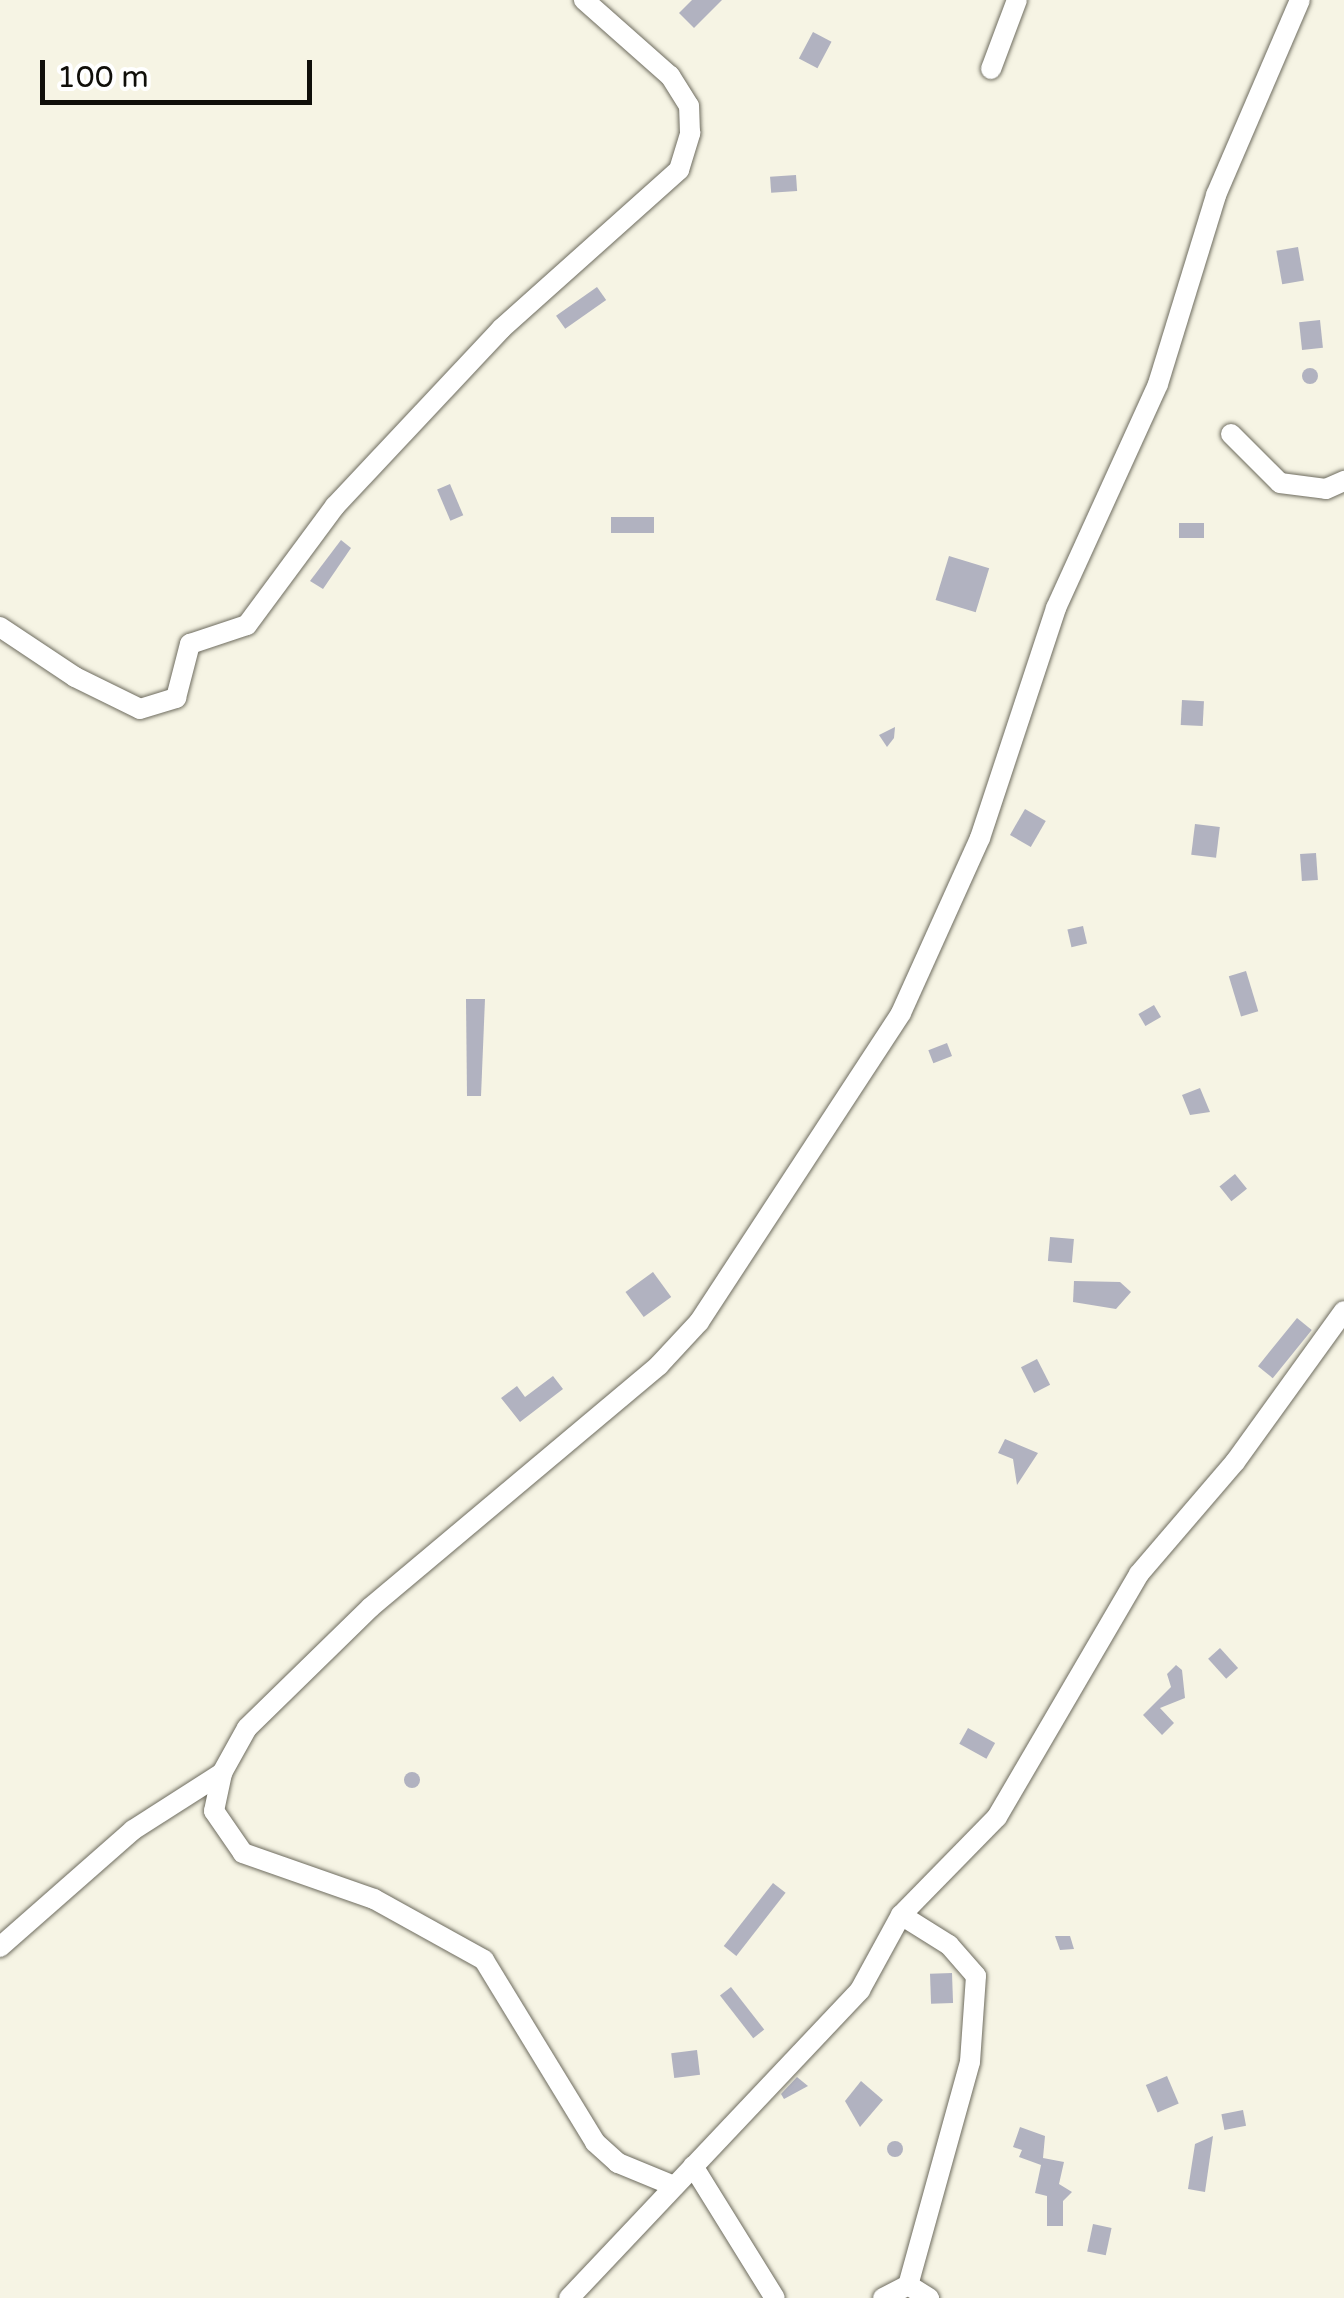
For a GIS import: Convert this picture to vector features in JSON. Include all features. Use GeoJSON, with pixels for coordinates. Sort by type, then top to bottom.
{"type":"FeatureCollection","features":[{"type":"Feature","properties":{"kind":"street"},"geometry":{"type":"LineString","coordinates":[[0,627],[75,677],[140,710],[176,698],[190,644],[255,617],[335,506],[501,329],[679,170],[690,133],[689,106],[670,76],[584,0]]}},
{"type":"Feature","properties":{"kind":"street"},"geometry":{"type":"LineString","coordinates":[[991,69],[1017,0]]}},
{"type":"Feature","properties":{"kind":"street"},"geometry":{"type":"LineString","coordinates":[[674,2186],[618,2163],[594,2142],[501,1980],[468,1948],[374,1899],[243,1853],[214,1811],[222,1773],[247,1728],[371,1607],[659,1365],[699,1322],[891,1029],[980,838],[1056,608],[1158,384],[1216,196],[1300,0]]}},
{"type":"Feature","properties":{"kind":"street"},"geometry":{"type":"LineString","coordinates":[[1231,434],[1280,483],[1326,489],[1344,481]]}},
{"type":"Feature","properties":{"kind":"street"},"geometry":{"type":"LineString","coordinates":[[569,2298],[860,1990],[902,1915],[997,1816],[1138,1574],[1236,1462],[1344,1310]]}},
{"type":"Feature","properties":{"kind":"street"},"geometry":{"type":"LineString","coordinates":[[0,1947],[133,1830],[222,1773]]}},
{"type":"Feature","properties":{"kind":"street"},"geometry":{"type":"LineString","coordinates":[[883,2298],[908,2285],[970,2062],[978,1998],[967,1961],[902,1915]]}},
{"type":"Feature","properties":{"kind":"street"},"geometry":{"type":"LineString","coordinates":[[693,2166],[775,2298]]}},
{"type":"Feature","properties":{"kind":"street"},"geometry":{"type":"LineString","coordinates":[[908,2285],[928,2298]]}},
{"type":"Feature","properties":{"kind":"building"},"geometry":{"type":"Polygon","coordinates":[[[692,0],[722,0],[694,28],[679,13],[692,0]]]}},
{"type":"Feature","properties":{"kind":"building"},"geometry":{"type":"Polygon","coordinates":[[[813,32],[832,42],[817,68],[799,58],[813,32]]]}},
{"type":"Feature","properties":{"kind":"building"},"geometry":{"type":"Polygon","coordinates":[[[796,175],[797,191],[771,193],[770,177],[796,175]]]}},
{"type":"Feature","properties":{"kind":"building"},"geometry":{"type":"Polygon","coordinates":[[[1298,247],[1304,280],[1282,284],[1276,251],[1298,247]]]}},
{"type":"Feature","properties":{"kind":"building"},"geometry":{"type":"Polygon","coordinates":[[[597,287],[606,300],[565,329],[556,316],[597,287]]]}},
{"type":"Feature","properties":{"kind":"building"},"geometry":{"type":"Polygon","coordinates":[[[1320,320],[1323,348],[1302,350],[1299,322],[1320,320]]]}},
{"type":"Feature","properties":{"kind":"building"},"geometry":{"type":"Polygon","coordinates":[[[1310,368],[1318,376],[1310,384],[1302,376],[1310,368]]]}},
{"type":"Feature","properties":{"kind":"building"},"geometry":{"type":"Polygon","coordinates":[[[450,484],[463,515],[450,521],[437,489],[450,484]]]}},
{"type":"Feature","properties":{"kind":"building"},"geometry":{"type":"Polygon","coordinates":[[[611,517],[654,517],[654,533],[611,533],[611,517]]]}},
{"type":"Feature","properties":{"kind":"building"},"geometry":{"type":"Polygon","coordinates":[[[1179,523],[1204,523],[1204,538],[1179,538],[1179,523]]]}},
{"type":"Feature","properties":{"kind":"building"},"geometry":{"type":"Polygon","coordinates":[[[341,540],[351,548],[323,589],[310,581],[341,540]]]}},
{"type":"Feature","properties":{"kind":"building"},"geometry":{"type":"Polygon","coordinates":[[[949,556],[989,568],[976,612],[936,600],[949,556]]]}},
{"type":"Feature","properties":{"kind":"building"},"geometry":{"type":"Polygon","coordinates":[[[1182,700],[1204,701],[1203,726],[1181,725],[1182,700]]]}},
{"type":"Feature","properties":{"kind":"building"},"geometry":{"type":"Polygon","coordinates":[[[895,727],[894,738],[887,747],[879,735],[895,727]]]}},
{"type":"Feature","properties":{"kind":"building"},"geometry":{"type":"Polygon","coordinates":[[[1025,809],[1046,821],[1031,847],[1010,835],[1025,809]]]}},
{"type":"Feature","properties":{"kind":"building"},"geometry":{"type":"Polygon","coordinates":[[[1195,824],[1220,827],[1216,858],[1191,855],[1195,824]]]}},
{"type":"Feature","properties":{"kind":"building"},"geometry":{"type":"Polygon","coordinates":[[[1316,853],[1318,880],[1302,881],[1300,854],[1316,853]]]}},
{"type":"Feature","properties":{"kind":"building"},"geometry":{"type":"Polygon","coordinates":[[[1083,926],[1087,944],[1071,947],[1067,930],[1083,926]]]}},
{"type":"Feature","properties":{"kind":"building"},"geometry":{"type":"Polygon","coordinates":[[[1246,971],[1258,1011],[1241,1016],[1229,976],[1246,971]]]}},
{"type":"Feature","properties":{"kind":"building"},"geometry":{"type":"Polygon","coordinates":[[[466,999],[485,999],[481,1096],[467,1096],[466,999]]]}},
{"type":"Feature","properties":{"kind":"building"},"geometry":{"type":"Polygon","coordinates":[[[1154,1005],[1161,1017],[1145,1026],[1138,1014],[1154,1005]]]}},
{"type":"Feature","properties":{"kind":"building"},"geometry":{"type":"Polygon","coordinates":[[[947,1043],[952,1056],[933,1063],[928,1050],[947,1043]]]}},
{"type":"Feature","properties":{"kind":"building"},"geometry":{"type":"Polygon","coordinates":[[[1200,1088],[1210,1112],[1190,1115],[1182,1095],[1200,1088]]]}},
{"type":"Feature","properties":{"kind":"building"},"geometry":{"type":"Polygon","coordinates":[[[1235,1174],[1247,1189],[1231,1201],[1219,1187],[1235,1174]]]}},
{"type":"Feature","properties":{"kind":"building"},"geometry":{"type":"Polygon","coordinates":[[[1050,1237],[1074,1239],[1072,1263],[1048,1261],[1050,1237]]]}},
{"type":"Feature","properties":{"kind":"building"},"geometry":{"type":"Polygon","coordinates":[[[653,1272],[671,1297],[644,1317],[625,1292],[653,1272]]]}},
{"type":"Feature","properties":{"kind":"building"},"geometry":{"type":"Polygon","coordinates":[[[1074,1281],[1120,1282],[1131,1292],[1116,1309],[1073,1302],[1074,1281]]]}},
{"type":"Feature","properties":{"kind":"building"},"geometry":{"type":"Polygon","coordinates":[[[1297,1318],[1312,1330],[1273,1378],[1258,1366],[1297,1318]]]}},
{"type":"Feature","properties":{"kind":"building"},"geometry":{"type":"Polygon","coordinates":[[[1037,1359],[1050,1385],[1034,1393],[1021,1367],[1037,1359]]]}},
{"type":"Feature","properties":{"kind":"building"},"geometry":{"type":"Polygon","coordinates":[[[553,1376],[563,1389],[520,1422],[501,1398],[517,1386],[525,1397],[553,1376]]]}},
{"type":"Feature","properties":{"kind":"building"},"geometry":{"type":"Polygon","coordinates":[[[1005,1439],[1038,1453],[1017,1485],[1013,1459],[998,1453],[1005,1439]]]}},
{"type":"Feature","properties":{"kind":"building"},"geometry":{"type":"Polygon","coordinates":[[[1220,1648],[1238,1668],[1226,1679],[1208,1659],[1220,1648]]]}},
{"type":"Feature","properties":{"kind":"building"},"geometry":{"type":"Polygon","coordinates":[[[1176,1665],[1182,1670],[1185,1698],[1160,1708],[1174,1723],[1162,1735],[1143,1715],[1171,1687],[1167,1674],[1176,1665]]]}},
{"type":"Feature","properties":{"kind":"building"},"geometry":{"type":"Polygon","coordinates":[[[968,1728],[995,1743],[986,1759],[959,1744],[968,1728]]]}},
{"type":"Feature","properties":{"kind":"building"},"geometry":{"type":"Polygon","coordinates":[[[412,1772],[420,1780],[412,1788],[404,1780],[412,1772]]]}},
{"type":"Feature","properties":{"kind":"building"},"geometry":{"type":"Polygon","coordinates":[[[773,1883],[786,1893],[736,1956],[724,1946],[773,1883]]]}},
{"type":"Feature","properties":{"kind":"building"},"geometry":{"type":"Polygon","coordinates":[[[1055,1936],[1070,1936],[1074,1949],[1060,1950],[1055,1936]]]}},
{"type":"Feature","properties":{"kind":"building"},"geometry":{"type":"Polygon","coordinates":[[[952,1973],[953,2003],[931,2004],[930,1974],[952,1973]]]}},
{"type":"Feature","properties":{"kind":"building"},"geometry":{"type":"Polygon","coordinates":[[[731,1987],[764,2030],[753,2038],[720,1996],[731,1987]]]}},
{"type":"Feature","properties":{"kind":"building"},"geometry":{"type":"Polygon","coordinates":[[[697,2050],[700,2075],[674,2078],[671,2053],[697,2050]]]}},
{"type":"Feature","properties":{"kind":"building"},"geometry":{"type":"Polygon","coordinates":[[[1167,2076],[1179,2104],[1158,2113],[1146,2085],[1167,2076]]]}},
{"type":"Feature","properties":{"kind":"building"},"geometry":{"type":"Polygon","coordinates":[[[797,2077],[808,2086],[784,2099],[781,2094],[797,2077]]]}},
{"type":"Feature","properties":{"kind":"building"},"geometry":{"type":"Polygon","coordinates":[[[861,2081],[883,2100],[860,2127],[845,2101],[861,2081]]]}},
{"type":"Feature","properties":{"kind":"building"},"geometry":{"type":"Polygon","coordinates":[[[1243,2110],[1246,2126],[1224,2130],[1221,2114],[1243,2110]]]}},
{"type":"Feature","properties":{"kind":"building"},"geometry":{"type":"Polygon","coordinates":[[[1020,2127],[1045,2136],[1043,2158],[1064,2162],[1059,2184],[1072,2192],[1063,2201],[1063,2226],[1047,2226],[1047,2196],[1035,2193],[1041,2165],[1019,2157],[1022,2150],[1013,2147],[1020,2127]]]}},
{"type":"Feature","properties":{"kind":"building"},"geometry":{"type":"Polygon","coordinates":[[[1213,2136],[1205,2192],[1188,2189],[1195,2144],[1213,2136]]]}},
{"type":"Feature","properties":{"kind":"building"},"geometry":{"type":"Polygon","coordinates":[[[895,2141],[903,2149],[895,2157],[887,2149],[895,2141]]]}},
{"type":"Feature","properties":{"kind":"building"},"geometry":{"type":"Polygon","coordinates":[[[1093,2224],[1112,2228],[1106,2255],[1087,2251],[1093,2224]]]}}]}
